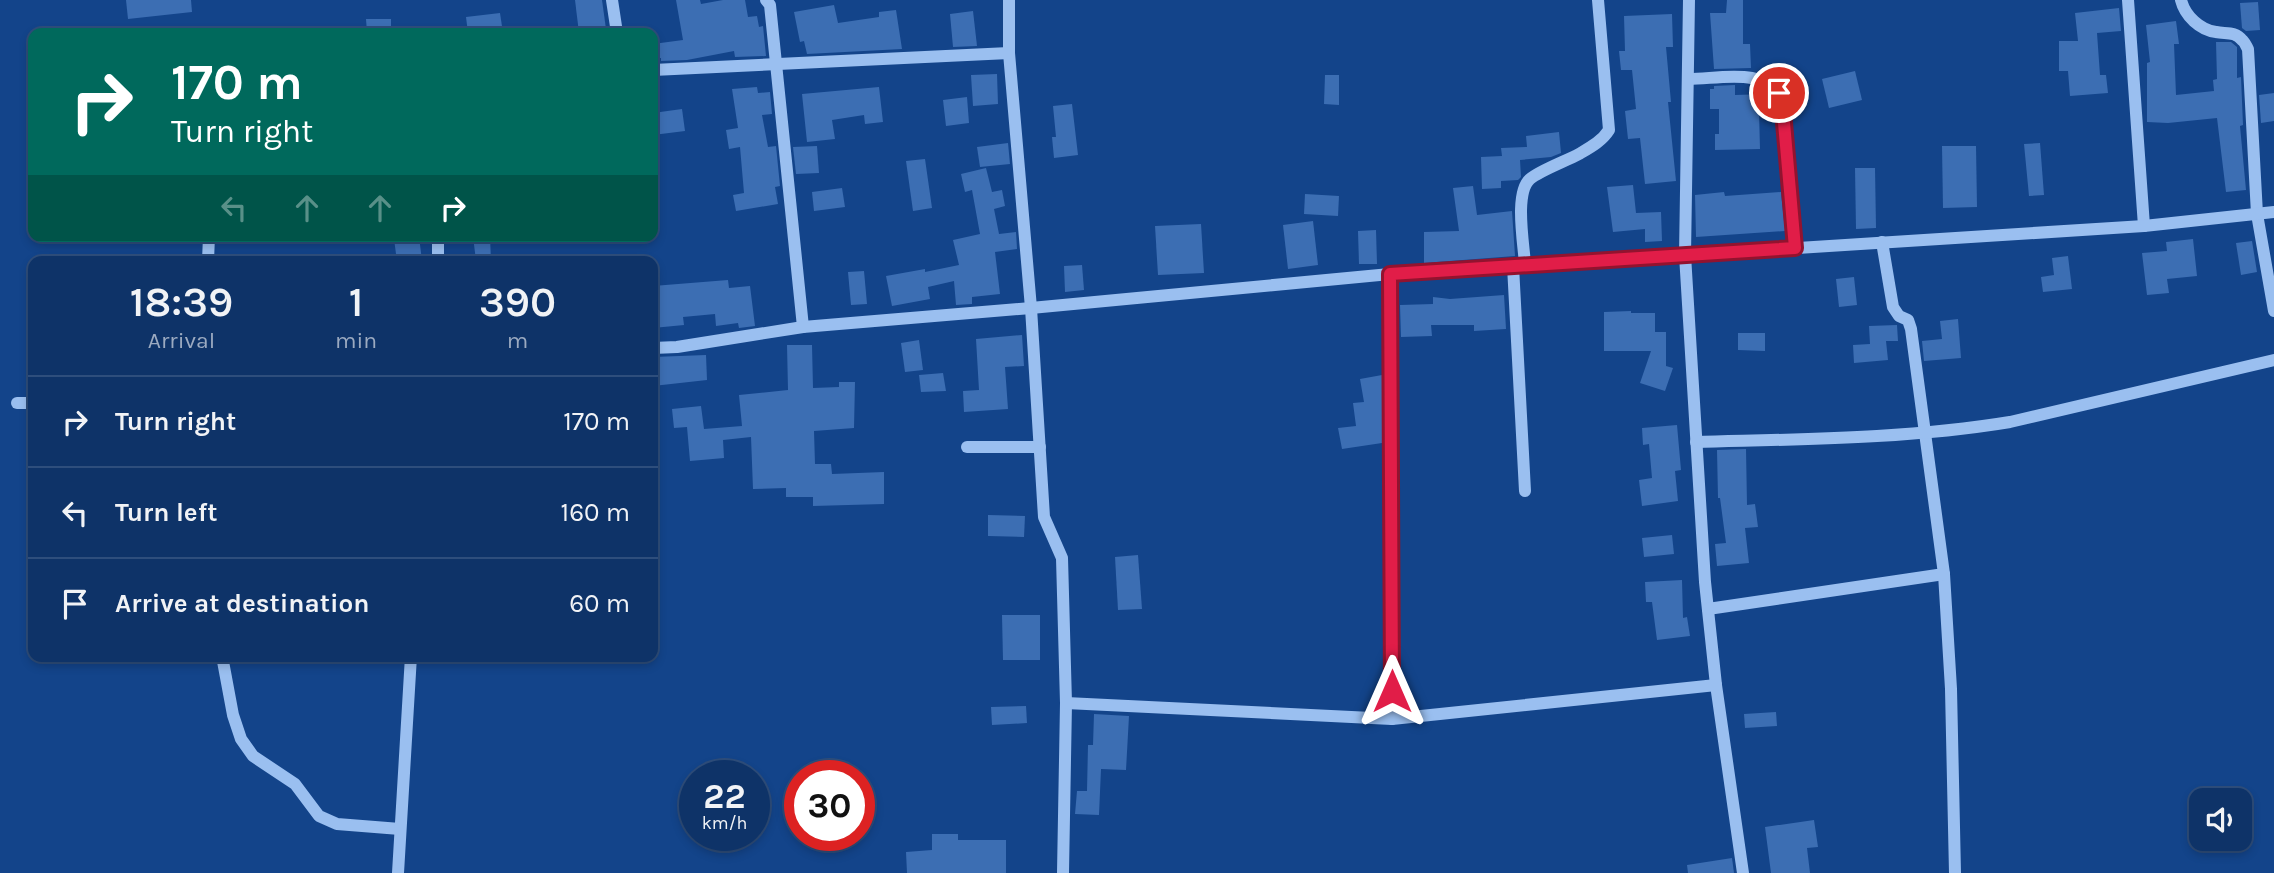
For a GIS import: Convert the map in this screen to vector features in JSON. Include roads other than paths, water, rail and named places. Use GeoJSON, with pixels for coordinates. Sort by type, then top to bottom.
{"type":"FeatureCollection","features":[{"type":"Feature","properties":{"kind":"street"},"geometry":{"type":"LineString","coordinates":[[612,0],[616,28]]}},
{"type":"Feature","properties":{"kind":"street"},"geometry":{"type":"LineString","coordinates":[[765,0],[770,5],[803,327]]}},
{"type":"Feature","properties":{"kind":"street"},"geometry":{"type":"LineString","coordinates":[[1009,0],[1009,53],[1031,308],[1044,517],[1062,558],[1066,703],[1063,873]]}},
{"type":"Feature","properties":{"kind":"street"},"geometry":{"type":"LineString","coordinates":[[1525,491],[1519,265],[1522,191],[1528,180],[1604,138],[1609,130],[1598,0]]}},
{"type":"Feature","properties":{"kind":"street"},"geometry":{"type":"LineString","coordinates":[[1689,0],[1685,255],[1696,442],[1716,685],[1743,873]]}},
{"type":"Feature","properties":{"kind":"street"},"geometry":{"type":"LineString","coordinates":[[2128,0],[2144,226]]}},
{"type":"Feature","properties":{"kind":"street"},"geometry":{"type":"LineString","coordinates":[[2181,0],[2200,28],[2217,33],[2229,32],[2242,39],[2248,49],[2257,214],[2274,311]]}},
{"type":"Feature","properties":{"kind":"street"},"geometry":{"type":"LineString","coordinates":[[658,70],[1009,53]]}},
{"type":"Feature","properties":{"kind":"street"},"geometry":{"type":"LineString","coordinates":[[1689,79],[1754,78],[1767,81],[1779,93],[1782,100],[1795,248]]}},
{"type":"Feature","properties":{"kind":"street"},"geometry":{"type":"LineString","coordinates":[[658,348],[803,327],[1390,274],[2144,226],[2274,212]]}},
{"type":"Feature","properties":{"kind":"street"},"geometry":{"type":"LineString","coordinates":[[1882,242],[1893,307],[1899,316],[1908,320],[1911,329],[1944,574],[1951,689],[1955,873]]}},
{"type":"Feature","properties":{"kind":"street"},"geometry":{"type":"LineString","coordinates":[[1390,274],[1392,719]]}},
{"type":"Feature","properties":{"kind":"street"},"geometry":{"type":"LineString","coordinates":[[1696,442],[1834,440],[1926,433],[2010,422],[2274,360]]}},
{"type":"Feature","properties":{"kind":"street"},"geometry":{"type":"LineString","coordinates":[[18,403],[28,403]]}},
{"type":"Feature","properties":{"kind":"street"},"geometry":{"type":"LineString","coordinates":[[967,447],[1040,447]]}},
{"type":"Feature","properties":{"kind":"street"},"geometry":{"type":"LineString","coordinates":[[1708,609],[1944,574]]}},
{"type":"Feature","properties":{"kind":"street"},"geometry":{"type":"LineString","coordinates":[[223,662],[233,715],[241,739],[253,756],[295,784],[319,816],[337,824],[401,829]]}},
{"type":"Feature","properties":{"kind":"street"},"geometry":{"type":"LineString","coordinates":[[398,873],[411,662]]}},
{"type":"Feature","properties":{"kind":"street"},"geometry":{"type":"LineString","coordinates":[[1066,703],[1392,719],[1716,685]]}}]}
